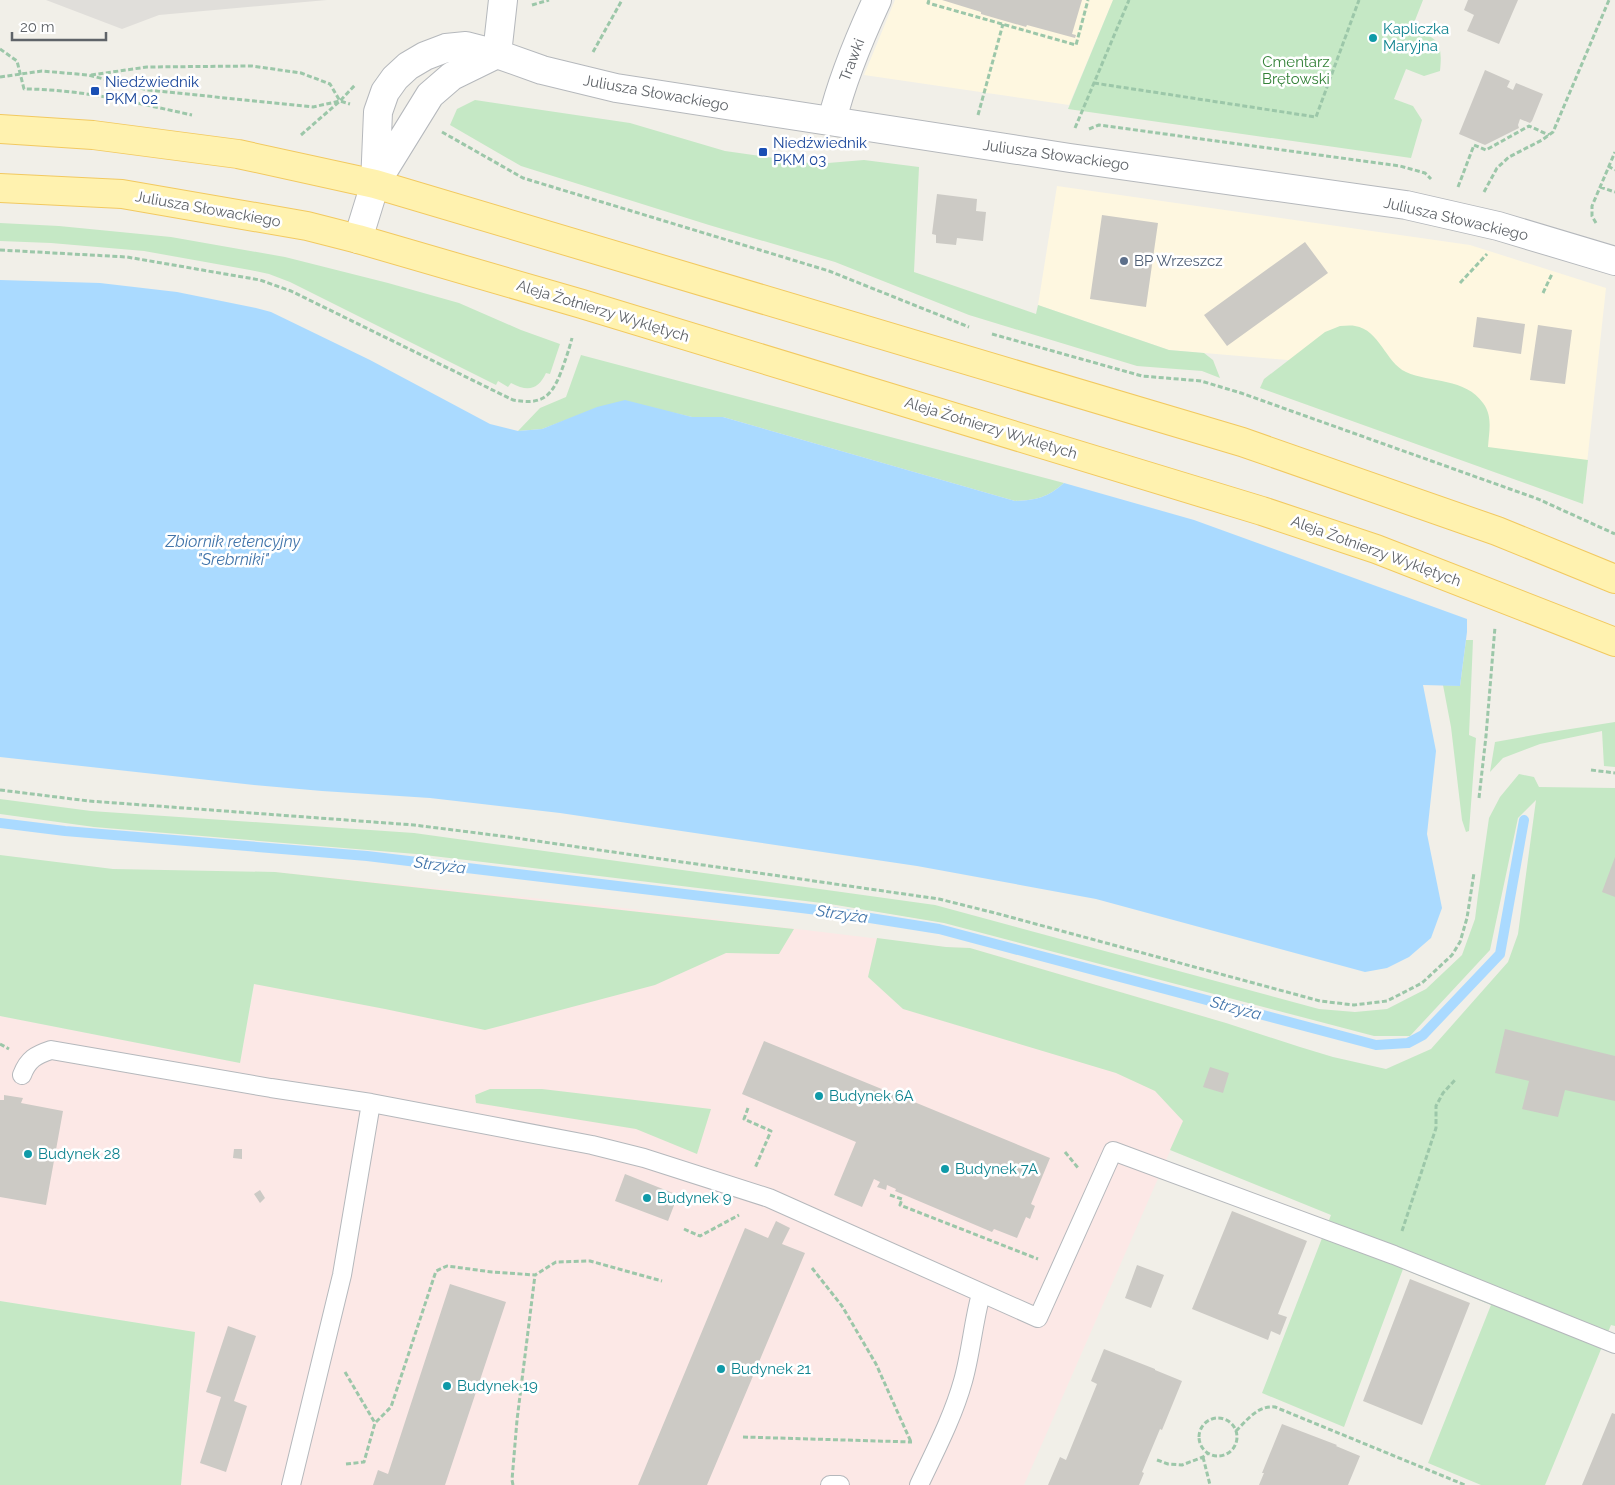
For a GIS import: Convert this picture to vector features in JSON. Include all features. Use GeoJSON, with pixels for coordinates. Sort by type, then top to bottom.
{"type":"FeatureCollection","features":[{"type":"Feature","properties":{"kind":"main road"},"geometry":{"type":"LineString","coordinates":[[0,129],[93,135],[238,154],[375,184],[1242,442],[1497,531],[1615,579]]}},
{"type":"Feature","properties":{"kind":"main road","name":"Juliusza Słowackiego"},"geometry":{"type":"LineString","coordinates":[[0,188],[122,194],[307,226],[358,239]]}},
{"type":"Feature","properties":{"kind":"main road","name":"Aleja Żołnierzy Wyklętych"},"geometry":{"type":"LineString","coordinates":[[358,239],[582,304],[1262,511],[1376,548],[1615,642]]}},
{"type":"Feature","properties":{"kind":"street"},"geometry":{"type":"LineString","coordinates":[[497,54],[503,0]]}},
{"type":"Feature","properties":{"kind":"street","name":"Trawki"},"geometry":{"type":"LineString","coordinates":[[832,121],[837,98],[877,0]]}},
{"type":"Feature","properties":{"kind":"street","name":"Juliusza Słowackiego"},"geometry":{"type":"LineString","coordinates":[[375,184],[378,112],[385,92],[395,78],[408,66],[425,56],[446,48],[466,46],[497,54],[542,70],[596,84],[1070,158],[1406,205],[1498,226],[1615,260]]}},
{"type":"Feature","properties":{"kind":"street","name":"Juliusza Słowackiego"},"geometry":{"type":"LineString","coordinates":[[358,239],[375,184],[430,95],[452,76],[497,54]]}},
{"type":"Feature","properties":{"kind":"lane"},"geometry":{"type":"LineString","coordinates":[[22,1075],[26,1064],[36,1055],[51,1050],[271,1088],[371,1103],[592,1144],[644,1158],[769,1198],[1038,1318],[1113,1151],[1394,1255],[1615,1344]]}},
{"type":"Feature","properties":{"kind":"lane"},"geometry":{"type":"LineString","coordinates":[[291,1485],[342,1275],[371,1103]]}},
{"type":"Feature","properties":{"kind":"lane"},"geometry":{"type":"LineString","coordinates":[[919,1485],[953,1409],[963,1381],[975,1316],[982,1294]]}},
{"type":"Feature","properties":{"kind":"lane"},"geometry":{"type":"LineString","coordinates":[[830,1485],[840,1485]]}},
{"type":"Feature","properties":{"kind":"path"},"geometry":{"type":"LineString","coordinates":[[590,57],[622,0]]}},
{"type":"Feature","properties":{"kind":"path"},"geometry":{"type":"LineString","coordinates":[[929,0],[928,3],[1076,45],[1088,0]]}},
{"type":"Feature","properties":{"kind":"path"},"geometry":{"type":"LineString","coordinates":[[1075,130],[1129,0]]}},
{"type":"Feature","properties":{"kind":"path"},"geometry":{"type":"LineString","coordinates":[[1094,83],[1316,117],[1359,0]]}},
{"type":"Feature","properties":{"kind":"path"},"geometry":{"type":"LineString","coordinates":[[1482,194],[1497,168],[1509,157],[1542,140],[1553,132],[1609,0]]}},
{"type":"Feature","properties":{"kind":"path"},"geometry":{"type":"LineString","coordinates":[[977,119],[1004,24]]}},
{"type":"Feature","properties":{"kind":"path"},"geometry":{"type":"LineString","coordinates":[[0,49],[17,61],[24,89],[40,89],[139,103],[194,116]]}},
{"type":"Feature","properties":{"kind":"path"},"geometry":{"type":"LineString","coordinates":[[88,75],[147,67],[252,66],[301,74],[330,84],[340,101]]}},
{"type":"Feature","properties":{"kind":"path"},"geometry":{"type":"LineString","coordinates":[[0,76],[42,71],[88,75],[148,90],[313,107],[340,101]]}},
{"type":"Feature","properties":{"kind":"path"},"geometry":{"type":"LineString","coordinates":[[293,134],[302,135],[340,101]]}},
{"type":"Feature","properties":{"kind":"path"},"geometry":{"type":"LineString","coordinates":[[1086,131],[1098,125],[1400,166],[1425,172]]}},
{"type":"Feature","properties":{"kind":"path"},"geometry":{"type":"LineString","coordinates":[[1457,190],[1474,145],[1486,150],[1530,126],[1549,135]]}},
{"type":"Feature","properties":{"kind":"path"},"geometry":{"type":"LineString","coordinates":[[439,130],[523,178],[829,271],[978,330]]}},
{"type":"Feature","properties":{"kind":"path"},"geometry":{"type":"LineString","coordinates":[[1597,224],[1592,216],[1592,206],[1615,152]]}},
{"type":"Feature","properties":{"kind":"path"},"geometry":{"type":"LineString","coordinates":[[1608,166],[1615,170]]}},
{"type":"Feature","properties":{"kind":"path"},"geometry":{"type":"LineString","coordinates":[[1600,187],[1615,192]]}},
{"type":"Feature","properties":{"kind":"path"},"geometry":{"type":"LineString","coordinates":[[0,250],[128,257],[260,280],[291,291],[513,400],[527,403],[548,395],[555,387],[572,338]]}},
{"type":"Feature","properties":{"kind":"path"},"geometry":{"type":"LineString","coordinates":[[1460,283],[1487,254]]}},
{"type":"Feature","properties":{"kind":"path"},"geometry":{"type":"LineString","coordinates":[[1543,292],[1553,271]]}},
{"type":"Feature","properties":{"kind":"path"},"geometry":{"type":"LineString","coordinates":[[987,332],[1142,376],[1201,381],[1241,393],[1538,499],[1615,534]]}},
{"type":"Feature","properties":{"kind":"path"},"geometry":{"type":"LineString","coordinates":[[1479,798],[1495,629]]}},
{"type":"Feature","properties":{"kind":"path"},"geometry":{"type":"LineString","coordinates":[[1591,770],[1615,773]]}},
{"type":"Feature","properties":{"kind":"path"},"geometry":{"type":"LineString","coordinates":[[0,790],[89,802],[414,825],[519,838],[939,899],[1320,1001],[1354,1005],[1387,1001],[1422,983],[1452,956],[1464,931],[1474,873]]}},
{"type":"Feature","properties":{"kind":"path"},"geometry":{"type":"LineString","coordinates":[[1394,1255],[1436,1128],[1436,1106],[1455,1080]]}},
{"type":"Feature","properties":{"kind":"path"},"geometry":{"type":"LineString","coordinates":[[748,1108],[744,1119],[771,1131],[752,1174]]}},
{"type":"Feature","properties":{"kind":"path"},"geometry":{"type":"LineString","coordinates":[[890,1195],[902,1199],[900,1205],[1046,1262]]}},
{"type":"Feature","properties":{"kind":"path"},"geometry":{"type":"LineString","coordinates":[[684,1230],[700,1236],[769,1198]]}},
{"type":"Feature","properties":{"kind":"path"},"geometry":{"type":"LineString","coordinates":[[346,1464],[364,1462],[375,1423],[391,1407],[436,1271],[447,1266],[535,1275],[556,1262],[590,1262],[662,1281]]}},
{"type":"Feature","properties":{"kind":"path"},"geometry":{"type":"LineString","coordinates":[[743,1437],[911,1442],[876,1364],[842,1306],[812,1268]]}},
{"type":"Feature","properties":{"kind":"path"},"geometry":{"type":"LineString","coordinates":[[514,1485],[512,1480],[517,1420],[535,1275]]}},
{"type":"Feature","properties":{"kind":"path"},"geometry":{"type":"LineString","coordinates":[[326,1340],[375,1423]]}},
{"type":"Feature","properties":{"kind":"path"},"geometry":{"type":"LineString","coordinates":[[1236,1431],[1253,1414],[1268,1406],[1275,1407],[1465,1485]]}},
{"type":"Feature","properties":{"kind":"path"},"geometry":{"type":"LineString","coordinates":[[1215,1418],[1224,1419],[1231,1423],[1236,1431],[1237,1442],[1230,1452],[1219,1456],[1208,1453],[1202,1446],[1199,1438],[1201,1429],[1206,1422],[1215,1418]]}},
{"type":"Feature","properties":{"kind":"path"},"geometry":{"type":"LineString","coordinates":[[1157,1460],[1168,1464],[1182,1465],[1203,1458],[1208,1453]]}},
{"type":"Feature","properties":{"kind":"path"},"geometry":{"type":"LineString","coordinates":[[1203,1458],[1210,1485]]}},
{"type":"Feature","properties":{"kind":"shaded area"},"geometry":{"type":"Polygon","coordinates":[[[46,0],[327,0],[159,15],[122,29],[46,0]]]}},
{"type":"Feature","properties":{"kind":"shaded area"},"geometry":{"type":"Polygon","coordinates":[[[895,0],[1113,0],[1069,105],[864,75],[895,0]]]}},
{"type":"Feature","properties":{"kind":"shaded area"},"geometry":{"type":"Polygon","coordinates":[[[1057,186],[1470,245],[1606,288],[1583,500],[1506,468],[1347,365],[1169,350],[1038,305],[1057,186]]]}},
{"type":"Feature","properties":{"kind":"shaded area"},"geometry":{"type":"Polygon","coordinates":[[[275,872],[581,903],[946,947],[970,948],[1226,1023],[1024,1485],[181,1485],[195,1332],[0,1301],[0,1016],[240,1063],[275,872]]]}},
{"type":"Feature","properties":{"kind":"green space","name":"Cmentarz Brętowski"},"geometry":{"type":"Polygon","coordinates":[[[1113,0],[1423,0],[1412,28],[1428,35],[1437,42],[1441,53],[1441,61],[1440,71],[1424,76],[1406,69],[1394,99],[1413,106],[1422,120],[1411,158],[1068,109],[1113,0]]]}},
{"type":"Feature","properties":{"kind":"green space"},"geometry":{"type":"Polygon","coordinates":[[[475,100],[630,123],[725,151],[816,164],[864,160],[919,167],[914,272],[1036,314],[1038,305],[1169,350],[1204,353],[1213,360],[1220,378],[1202,371],[1137,366],[969,315],[835,262],[521,166],[450,125],[457,109],[475,100]]]}},
{"type":"Feature","properties":{"kind":"green space"},"geometry":{"type":"Polygon","coordinates":[[[0,223],[59,226],[171,237],[285,257],[459,303],[521,330],[560,344],[550,374],[546,373],[536,386],[523,388],[511,383],[508,387],[498,381],[496,385],[290,282],[269,274],[144,251],[51,243],[0,241],[0,223]]]}},
{"type":"Feature","properties":{"kind":"green space"},"geometry":{"type":"Polygon","coordinates":[[[1340,326],[1355,326],[1371,333],[1393,361],[1406,372],[1457,385],[1476,395],[1488,413],[1490,424],[1488,447],[1588,460],[1583,504],[1260,388],[1264,379],[1325,332],[1340,326]]]}},
{"type":"Feature","properties":{"kind":"green space"},"geometry":{"type":"Polygon","coordinates":[[[581,355],[1064,483],[1041,497],[1015,501],[723,417],[692,417],[661,410],[566,420],[542,429],[518,431],[540,408],[566,397],[581,355]]]}},
{"type":"Feature","properties":{"kind":"green space"},"geometry":{"type":"Polygon","coordinates":[[[1466,640],[1473,640],[1469,735],[1476,738],[1469,831],[1466,832],[1462,820],[1451,727],[1443,685],[1460,686],[1466,640]]]}},
{"type":"Feature","properties":{"kind":"green space"},"geometry":{"type":"Polygon","coordinates":[[[1615,722],[1615,767],[1604,766],[1602,731],[1540,744],[1503,758],[1490,772],[1495,742],[1615,722]]]}},
{"type":"Feature","properties":{"kind":"green space"},"geometry":{"type":"Polygon","coordinates":[[[1519,774],[1534,777],[1539,787],[1615,788],[1615,1326],[1611,1325],[1545,1485],[1481,1485],[1428,1463],[1491,1305],[1403,1269],[1344,1427],[1262,1393],[1331,1215],[1170,1150],[1183,1121],[1155,1091],[1116,1073],[903,1009],[868,977],[877,938],[946,947],[970,948],[1226,1023],[1333,1057],[1386,1069],[1431,1049],[1508,962],[1518,934],[1536,800],[1518,818],[1490,950],[1410,1036],[1374,1036],[944,923],[830,904],[416,854],[94,827],[0,814],[0,799],[91,811],[414,833],[935,905],[1319,1009],[1355,1012],[1387,1009],[1426,989],[1462,955],[1475,919],[1489,818],[1500,797],[1519,774]]]}},
{"type":"Feature","properties":{"kind":"green space"},"geometry":{"type":"Polygon","coordinates":[[[0,855],[113,869],[275,872],[794,929],[779,954],[726,953],[655,985],[485,1030],[254,984],[240,1063],[0,1016],[0,855]]]}},
{"type":"Feature","properties":{"kind":"green space"},"geometry":{"type":"Polygon","coordinates":[[[490,1089],[542,1089],[711,1109],[697,1154],[636,1129],[476,1103],[475,1095],[490,1089]]]}},
{"type":"Feature","properties":{"kind":"green space"},"geometry":{"type":"Polygon","coordinates":[[[0,1301],[195,1332],[181,1485],[0,1485],[0,1301]]]}},
{"type":"Feature","properties":{"kind":"water","name":"Zbiornik retencyjny \"Srebrniki\""},"geometry":{"type":"Polygon","coordinates":[[[0,280],[100,283],[177,292],[271,312],[370,360],[490,424],[518,431],[542,429],[597,407],[625,400],[692,417],[723,417],[1015,501],[1041,497],[1064,483],[1194,520],[1467,619],[1460,686],[1423,685],[1436,751],[1427,834],[1442,908],[1431,938],[1409,957],[1387,968],[1365,972],[1096,899],[917,866],[560,813],[430,798],[254,785],[0,757],[0,280]]]}},
{"type":"Feature","properties":{"kind":"building"},"geometry":{"type":"Polygon","coordinates":[[[942,0],[1082,0],[1072,34],[1076,35],[1075,38],[1027,25],[1026,27],[942,0]]]}},
{"type":"Feature","properties":{"kind":"building"},"geometry":{"type":"Polygon","coordinates":[[[1468,0],[1518,0],[1499,44],[1467,31],[1474,15],[1464,10],[1468,0]]]}},
{"type":"Feature","properties":{"kind":"building"},"geometry":{"type":"Polygon","coordinates":[[[1485,70],[1510,81],[1507,87],[1513,90],[1516,83],[1543,94],[1530,123],[1520,119],[1519,128],[1485,145],[1459,134],[1485,70]]]}},
{"type":"Feature","properties":{"kind":"building"},"geometry":{"type":"Polygon","coordinates":[[[937,194],[977,199],[976,211],[986,212],[983,241],[957,238],[956,245],[936,243],[936,235],[932,234],[937,194]]]}},
{"type":"Feature","properties":{"kind":"building","name":"BP Wrzeszcz"},"geometry":{"type":"Polygon","coordinates":[[[1102,215],[1158,223],[1146,307],[1090,299],[1102,215]]]}},
{"type":"Feature","properties":{"kind":"building"},"geometry":{"type":"Polygon","coordinates":[[[1305,242],[1328,273],[1227,346],[1204,315],[1305,242]]]}},
{"type":"Feature","properties":{"kind":"building"},"geometry":{"type":"Polygon","coordinates":[[[1477,317],[1525,324],[1521,354],[1473,347],[1477,317]]]}},
{"type":"Feature","properties":{"kind":"building"},"geometry":{"type":"Polygon","coordinates":[[[1538,325],[1572,330],[1565,384],[1530,380],[1538,325]]]}},
{"type":"Feature","properties":{"kind":"building"},"geometry":{"type":"Polygon","coordinates":[[[1615,857],[1615,897],[1602,892],[1615,857]]]}},
{"type":"Feature","properties":{"kind":"building"},"geometry":{"type":"Polygon","coordinates":[[[1505,1029],[1615,1056],[1615,1101],[1565,1090],[1558,1117],[1522,1109],[1529,1081],[1495,1073],[1505,1029]]]}},
{"type":"Feature","properties":{"kind":"building","name":"Budynek 7A"},"geometry":{"type":"Polygon","coordinates":[[[764,1041],[894,1094],[893,1097],[906,1102],[907,1099],[1050,1158],[1031,1204],[1035,1206],[1030,1219],[1026,1217],[1017,1238],[994,1229],[992,1232],[895,1191],[896,1189],[887,1185],[886,1190],[877,1187],[880,1182],[874,1179],[862,1207],[834,1195],[856,1142],[742,1094],[764,1041]]]}},
{"type":"Feature","properties":{"kind":"building"},"geometry":{"type":"Polygon","coordinates":[[[1210,1067],[1229,1073],[1223,1093],[1203,1087],[1210,1067]]]}},
{"type":"Feature","properties":{"kind":"building","name":"Budynek 28"},"geometry":{"type":"Polygon","coordinates":[[[4,1095],[23,1098],[21,1103],[63,1111],[46,1205],[0,1197],[0,1100],[4,1100],[4,1095]]]}},
{"type":"Feature","properties":{"kind":"building"},"geometry":{"type":"Polygon","coordinates":[[[234,1149],[242,1149],[242,1159],[233,1158],[234,1149]]]}},
{"type":"Feature","properties":{"kind":"building","name":"Budynek 9"},"geometry":{"type":"Polygon","coordinates":[[[625,1174],[678,1195],[668,1221],[615,1201],[625,1174]]]}},
{"type":"Feature","properties":{"kind":"building"},"geometry":{"type":"Polygon","coordinates":[[[260,1190],[265,1198],[260,1203],[254,1194],[260,1190]]]}},
{"type":"Feature","properties":{"kind":"building"},"geometry":{"type":"Polygon","coordinates":[[[1232,1211],[1307,1241],[1278,1314],[1287,1317],[1280,1335],[1271,1331],[1268,1340],[1192,1309],[1232,1211]]]}},
{"type":"Feature","properties":{"kind":"building","name":"Budynek 21"},"geometry":{"type":"Polygon","coordinates":[[[776,1221],[790,1228],[782,1244],[805,1253],[707,1485],[638,1485],[745,1228],[768,1238],[776,1221]]]}},
{"type":"Feature","properties":{"kind":"building"},"geometry":{"type":"Polygon","coordinates":[[[1137,1265],[1164,1275],[1151,1308],[1125,1298],[1137,1265]]]}},
{"type":"Feature","properties":{"kind":"building"},"geometry":{"type":"Polygon","coordinates":[[[1410,1279],[1470,1303],[1422,1425],[1363,1401],[1410,1279]]]}},
{"type":"Feature","properties":{"kind":"building","name":"Budynek 19"},"geometry":{"type":"Polygon","coordinates":[[[450,1284],[506,1302],[445,1485],[373,1485],[378,1470],[388,1474],[450,1284]]]}},
{"type":"Feature","properties":{"kind":"building"},"geometry":{"type":"Polygon","coordinates":[[[228,1326],[256,1336],[234,1401],[247,1406],[226,1472],[200,1463],[221,1397],[206,1392],[228,1326]]]}},
{"type":"Feature","properties":{"kind":"building"},"geometry":{"type":"Polygon","coordinates":[[[1104,1349],[1182,1381],[1162,1430],[1160,1429],[1142,1472],[1144,1473],[1139,1485],[1048,1485],[1060,1457],[1066,1460],[1097,1384],[1091,1381],[1104,1349]]]}},
{"type":"Feature","properties":{"kind":"building"},"geometry":{"type":"Polygon","coordinates":[[[1612,1413],[1615,1414],[1615,1485],[1582,1485],[1612,1413]]]}},
{"type":"Feature","properties":{"kind":"building"},"geometry":{"type":"Polygon","coordinates":[[[1282,1424],[1360,1456],[1348,1485],[1259,1485],[1282,1424]]]}},
{"type":"Feature","properties":{"kind":"waterway","name":"Strzyża"},"geometry":{"type":"LineString","coordinates":[[0,823],[65,831],[367,856],[826,911],[939,929],[1376,1045],[1408,1043],[1423,1035],[1500,954],[1524,820]]}},
{"type":"Feature","properties":{"kind":"place","name":"Kapliczka Maryjna"},"geometry":{"type":"Point","coordinates":[1373,38]}},
{"type":"Feature","properties":{"kind":"place","name":"Niedźwiednik PKM 02"},"geometry":{"type":"Point","coordinates":[95,91]}},
{"type":"Feature","properties":{"kind":"place","name":"Niedźwiednik PKM 03"},"geometry":{"type":"Point","coordinates":[763,152]}},
{"type":"Feature","properties":{"kind":"place","name":"BP Wrzeszcz"},"geometry":{"type":"Point","coordinates":[1124,261]}},
{"type":"Feature","properties":{"kind":"place","name":"Budynek 6A"},"geometry":{"type":"Point","coordinates":[819,1096]}},
{"type":"Feature","properties":{"kind":"place","name":"Budynek 28"},"geometry":{"type":"Point","coordinates":[28,1154]}},
{"type":"Feature","properties":{"kind":"place","name":"Budynek 7A"},"geometry":{"type":"Point","coordinates":[945,1169]}},
{"type":"Feature","properties":{"kind":"place","name":"Budynek 9"},"geometry":{"type":"Point","coordinates":[647,1198]}},
{"type":"Feature","properties":{"kind":"place","name":"Budynek 21"},"geometry":{"type":"Point","coordinates":[721,1369]}},
{"type":"Feature","properties":{"kind":"place","name":"Budynek 19"},"geometry":{"type":"Point","coordinates":[447,1386]}}]}
